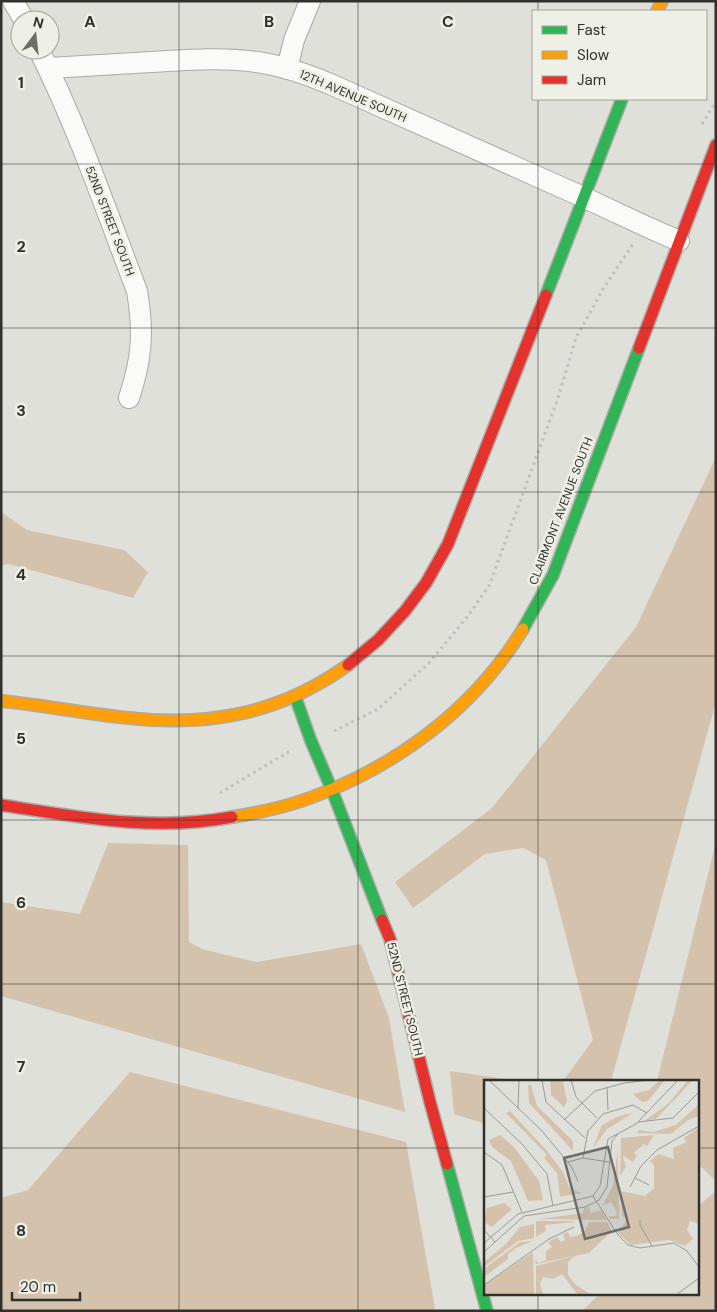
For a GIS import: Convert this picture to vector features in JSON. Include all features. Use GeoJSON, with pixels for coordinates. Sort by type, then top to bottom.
{"type":"FeatureCollection","features":[{"type":"Feature","properties":{"kind":"street"},"geometry":{"type":"LineString","coordinates":[[287,69],[294,40],[310,1]]}},
{"type":"Feature","properties":{"kind":"street","name":"12TH AVENUE SOUTH"},"geometry":{"type":"LineString","coordinates":[[49,68],[201,59],[249,62],[287,69],[337,87],[679,241]]}},
{"type":"Feature","properties":{"kind":"street","name":"52ND STREET SOUTH"},"geometry":{"type":"LineString","coordinates":[[45,60],[79,138],[136,291],[141,312],[142,334],[136,378],[129,398]]}},
{"type":"Feature","properties":{"kind":"street"},"geometry":{"type":"LineString","coordinates":[[1,701],[28,703],[119,718],[177,721],[206,719],[236,714],[295,696],[323,681],[374,644],[411,603],[433,571],[448,544],[622,100]]}},
{"type":"Feature","properties":{"kind":"street"},"geometry":{"type":"LineString","coordinates":[[679,241],[716,145]]}},
{"type":"Feature","properties":{"kind":"street","name":"CLAIRMONT AVENUE SOUTH"},"geometry":{"type":"LineString","coordinates":[[1,805],[133,823],[170,824],[206,822],[263,812],[332,790],[394,758],[429,733],[474,693],[518,638],[537,607],[552,575],[679,241]]}},
{"type":"Feature","properties":{"kind":"street","name":"52ND STREET SOUTH"},"geometry":{"type":"LineString","coordinates":[[295,696],[311,741],[390,938],[430,1102],[487,1311]]}},
{"type":"Feature","properties":{"kind":"shaded area"},"geometry":{"type":"Polygon","coordinates":[[[716,457],[716,702],[611,1080],[564,1080],[593,1040],[546,860],[523,848],[485,854],[413,908],[395,882],[492,808],[636,627],[716,457]]]}},
{"type":"Feature","properties":{"kind":"shaded area"},"geometry":{"type":"Polygon","coordinates":[[[1,512],[27,530],[124,550],[148,572],[133,598],[9,564],[1,565],[1,512]]]}},
{"type":"Feature","properties":{"kind":"shaded area"},"geometry":{"type":"Polygon","coordinates":[[[716,842],[716,1181],[700,1166],[700,1080],[657,1080],[716,842]]]}},
{"type":"Feature","properties":{"kind":"shaded area"},"geometry":{"type":"Polygon","coordinates":[[[108,843],[188,845],[189,942],[202,949],[256,962],[361,944],[389,1018],[405,1112],[1,996],[1,902],[80,914],[108,843]]]}},
{"type":"Feature","properties":{"kind":"shaded area"},"geometry":{"type":"Polygon","coordinates":[[[450,1071],[512,1080],[484,1080],[484,1123],[454,1114],[450,1071]]]}},
{"type":"Feature","properties":{"kind":"shaded area"},"geometry":{"type":"Polygon","coordinates":[[[130,1072],[406,1142],[435,1308],[432,1311],[1,1311],[1,1198],[28,1190],[130,1072]]]}},
{"type":"Feature","properties":{"kind":"shaded area"},"geometry":{"type":"Polygon","coordinates":[[[716,1191],[716,1311],[582,1311],[600,1294],[700,1294],[700,1204],[716,1191]]]}},
{"type":"Feature","properties":{"kind":"traffic: fast"},"geometry":{"type":"LineString","coordinates":[[546,295],[622,100]]}},
{"type":"Feature","properties":{"kind":"traffic: fast"},"geometry":{"type":"LineString","coordinates":[[523,629],[553,575],[639,348]]}},
{"type":"Feature","properties":{"kind":"traffic: fast"},"geometry":{"type":"LineString","coordinates":[[295,696],[382,920]]}},
{"type":"Feature","properties":{"kind":"traffic: fast"},"geometry":{"type":"LineString","coordinates":[[447,1164],[487,1311]]}},
{"type":"Feature","properties":{"kind":"traffic: slow"},"geometry":{"type":"LineString","coordinates":[[658,10],[662,1]]}},
{"type":"Feature","properties":{"kind":"traffic: slow"},"geometry":{"type":"LineString","coordinates":[[232,817],[252,814],[310,798],[342,785],[403,752],[457,709],[481,685],[523,629]]}},
{"type":"Feature","properties":{"kind":"traffic: slow"},"geometry":{"type":"LineString","coordinates":[[1,701],[129,718],[159,720],[216,718],[244,713],[297,695],[348,665]]}},
{"type":"Feature","properties":{"kind":"traffic: jam"},"geometry":{"type":"LineString","coordinates":[[639,348],[716,145]]}},
{"type":"Feature","properties":{"kind":"traffic: jam"},"geometry":{"type":"LineString","coordinates":[[348,665],[378,640],[405,611],[426,583],[448,544],[546,295]]}},
{"type":"Feature","properties":{"kind":"traffic: jam"},"geometry":{"type":"LineString","coordinates":[[1,805],[88,818],[145,823],[174,823],[232,817]]}},
{"type":"Feature","properties":{"kind":"traffic: jam"},"geometry":{"type":"LineString","coordinates":[[382,920],[390,939],[447,1164]]}}]}
